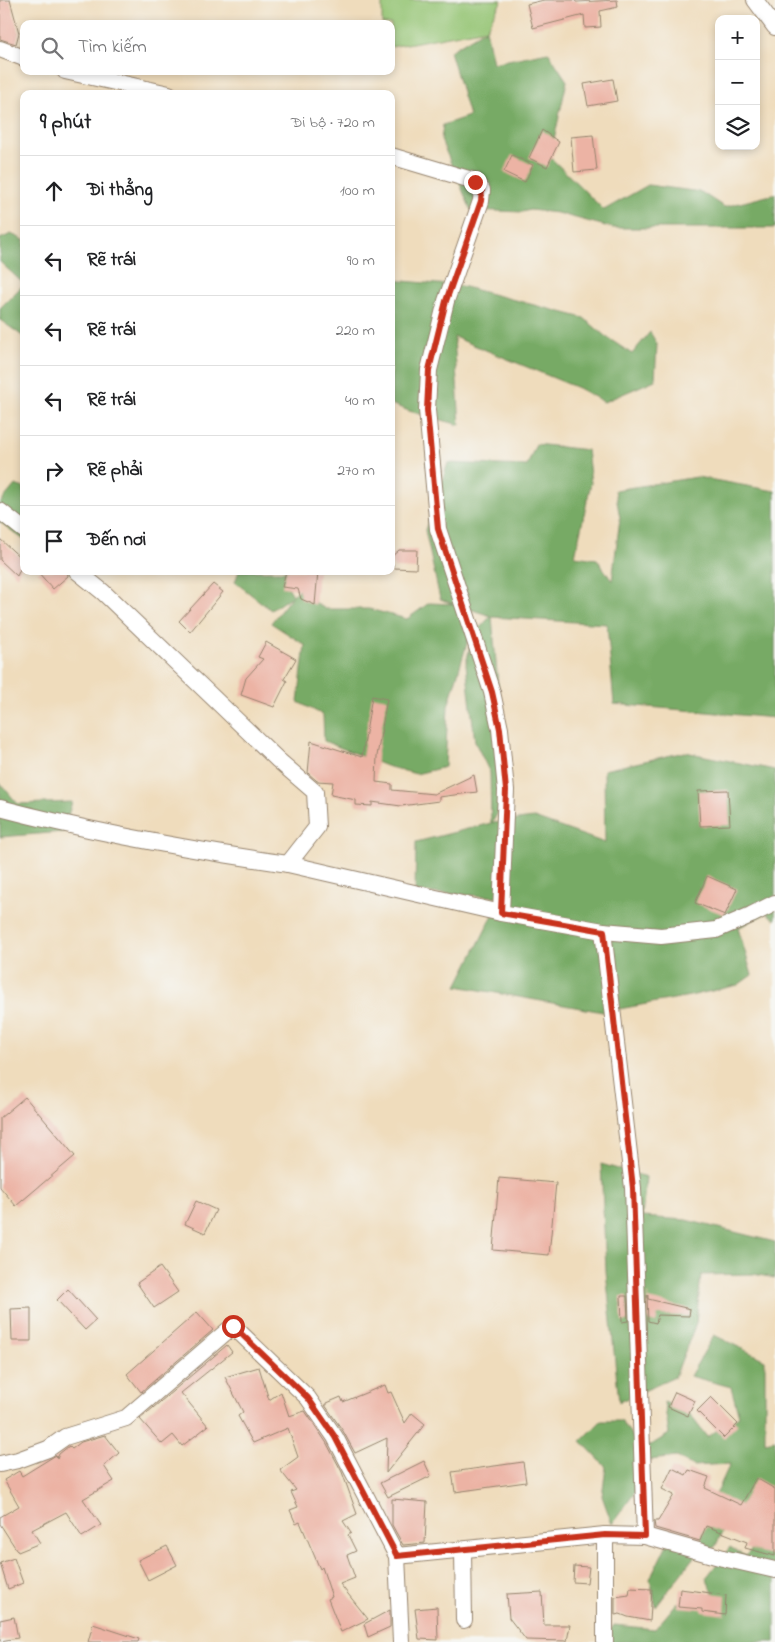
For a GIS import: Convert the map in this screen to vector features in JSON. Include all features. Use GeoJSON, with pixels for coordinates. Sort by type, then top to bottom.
{"type":"FeatureCollection","features":[{"type":"Feature","properties":{"kind":"street"},"geometry":{"type":"LineString","coordinates":[[756,0],[775,27]]}},
{"type":"Feature","properties":{"kind":"street"},"geometry":{"type":"LineString","coordinates":[[0,49],[20,56]]}},
{"type":"Feature","properties":{"kind":"street"},"geometry":{"type":"LineString","coordinates":[[83,75],[151,90]]}},
{"type":"Feature","properties":{"kind":"street"},"geometry":{"type":"LineString","coordinates":[[395,157],[475,182],[482,190],[481,201],[444,310],[429,370],[427,410],[438,529],[492,692],[500,729],[506,790],[501,913]]}},
{"type":"Feature","properties":{"kind":"street"},"geometry":{"type":"LineString","coordinates":[[0,511],[20,527]]}},
{"type":"Feature","properties":{"kind":"street"},"geometry":{"type":"LineString","coordinates":[[82,575],[103,592],[278,760],[315,792],[317,827],[288,864]]}},
{"type":"Feature","properties":{"kind":"street"},"geometry":{"type":"LineString","coordinates":[[0,808],[56,822],[213,853],[288,864],[501,913],[604,931],[661,936],[716,930],[752,915],[775,902]]}},
{"type":"Feature","properties":{"kind":"street"},"geometry":{"type":"LineString","coordinates":[[604,931],[633,1188],[645,1536]]}},
{"type":"Feature","properties":{"kind":"street"},"geometry":{"type":"LineString","coordinates":[[0,1464],[18,1460],[48,1449],[64,1438],[126,1418],[233,1326],[308,1398],[335,1437],[397,1556],[400,1642]]}},
{"type":"Feature","properties":{"kind":"street"},"geometry":{"type":"LineString","coordinates":[[605,1535],[605,1642]]}},
{"type":"Feature","properties":{"kind":"street"},"geometry":{"type":"LineString","coordinates":[[397,1556],[605,1535],[645,1536],[723,1558],[775,1570]]}},
{"type":"Feature","properties":{"kind":"street"},"geometry":{"type":"LineString","coordinates":[[463,1550],[464,1620]]}},
{"type":"Feature","properties":{"kind":"green space"},"geometry":{"type":"Polygon","coordinates":[[[382,0],[502,0],[486,29],[395,46],[395,20],[382,20],[382,0]]]}},
{"type":"Feature","properties":{"kind":"green space"},"geometry":{"type":"Polygon","coordinates":[[[486,29],[493,63],[548,52],[567,81],[550,157],[604,210],[648,185],[701,192],[724,207],[775,194],[775,228],[613,228],[557,213],[530,210],[522,212],[471,210],[441,140],[443,125],[469,116],[450,51],[486,29]]]}},
{"type":"Feature","properties":{"kind":"green space"},"geometry":{"type":"Polygon","coordinates":[[[11,234],[20,238],[20,280],[0,262],[0,239],[11,234]]]}},
{"type":"Feature","properties":{"kind":"green space"},"geometry":{"type":"Polygon","coordinates":[[[395,280],[461,286],[584,318],[605,336],[632,354],[650,332],[657,344],[655,380],[604,402],[578,388],[454,337],[460,425],[395,406],[395,280]]]}},
{"type":"Feature","properties":{"kind":"green space"},"geometry":{"type":"Polygon","coordinates":[[[20,288],[20,334],[0,320],[0,308],[20,288]]]}},
{"type":"Feature","properties":{"kind":"green space"},"geometry":{"type":"Polygon","coordinates":[[[536,444],[587,450],[591,483],[575,556],[597,559],[612,581],[620,518],[615,490],[697,477],[775,491],[775,718],[614,704],[607,624],[492,617],[506,775],[502,805],[492,823],[534,818],[605,843],[604,770],[685,752],[775,770],[775,920],[767,913],[738,928],[752,975],[738,985],[603,1012],[457,986],[502,897],[415,892],[416,842],[491,823],[490,773],[475,742],[466,664],[472,636],[491,616],[457,605],[471,630],[448,706],[445,767],[416,774],[386,766],[324,741],[323,715],[298,702],[305,645],[271,623],[292,596],[271,610],[235,582],[238,575],[287,575],[285,582],[293,595],[298,590],[325,609],[369,609],[407,619],[429,603],[453,604],[440,599],[425,530],[448,463],[527,466],[536,444]]]}},
{"type":"Feature","properties":{"kind":"green space"},"geometry":{"type":"Polygon","coordinates":[[[15,485],[20,487],[20,537],[0,522],[0,503],[15,485]]]}},
{"type":"Feature","properties":{"kind":"green space"},"geometry":{"type":"Polygon","coordinates":[[[0,783],[18,804],[72,802],[63,832],[0,837],[0,783]]]}},
{"type":"Feature","properties":{"kind":"green space"},"geometry":{"type":"Polygon","coordinates":[[[601,1164],[646,1177],[642,1217],[686,1220],[775,1242],[775,1278],[753,1274],[701,1275],[696,1323],[675,1377],[619,1402],[606,1271],[601,1164]]]}},
{"type":"Feature","properties":{"kind":"green space"},"geometry":{"type":"Polygon","coordinates":[[[714,1335],[765,1360],[765,1442],[775,1440],[775,1642],[602,1642],[614,1625],[655,1629],[677,1603],[702,1604],[723,1614],[706,1578],[730,1547],[745,1556],[770,1532],[734,1508],[715,1547],[693,1558],[656,1607],[650,1579],[670,1538],[712,1503],[730,1464],[693,1466],[677,1457],[632,1462],[636,1491],[612,1524],[602,1496],[606,1467],[581,1441],[601,1421],[621,1421],[643,1450],[669,1434],[664,1402],[688,1412],[707,1437],[739,1416],[731,1387],[690,1376],[714,1335]]]}},
{"type":"Feature","properties":{"kind":"building"},"geometry":{"type":"Polygon","coordinates":[[[0,0],[10,0],[19,33],[16,44],[0,39],[0,0]]]}},
{"type":"Feature","properties":{"kind":"building"},"geometry":{"type":"Polygon","coordinates":[[[544,0],[575,0],[576,2],[617,0],[618,7],[600,11],[601,27],[585,28],[584,15],[533,28],[527,4],[544,0]]]}},
{"type":"Feature","properties":{"kind":"building"},"geometry":{"type":"Polygon","coordinates":[[[613,79],[617,101],[588,106],[584,84],[613,79]]]}},
{"type":"Feature","properties":{"kind":"building"},"geometry":{"type":"Polygon","coordinates":[[[542,130],[559,142],[547,167],[529,158],[542,130]]]}},
{"type":"Feature","properties":{"kind":"building"},"geometry":{"type":"Polygon","coordinates":[[[593,135],[597,170],[574,172],[571,137],[593,135]]]}},
{"type":"Feature","properties":{"kind":"building"},"geometry":{"type":"Polygon","coordinates":[[[512,155],[533,165],[525,182],[504,172],[512,155]]]}},
{"type":"Feature","properties":{"kind":"building"},"geometry":{"type":"Polygon","coordinates":[[[0,539],[20,557],[20,570],[17,576],[0,560],[0,539]]]}},
{"type":"Feature","properties":{"kind":"building"},"geometry":{"type":"Polygon","coordinates":[[[399,550],[417,550],[416,569],[395,568],[395,554],[399,550]]]}},
{"type":"Feature","properties":{"kind":"building"},"geometry":{"type":"Polygon","coordinates":[[[41,575],[68,575],[68,576],[53,589],[41,575]]]}},
{"type":"Feature","properties":{"kind":"building"},"geometry":{"type":"Polygon","coordinates":[[[285,575],[318,575],[315,605],[301,599],[298,589],[282,587],[285,575]]]}},
{"type":"Feature","properties":{"kind":"building"},"geometry":{"type":"Polygon","coordinates":[[[213,584],[223,592],[190,632],[179,621],[213,584]]]}},
{"type":"Feature","properties":{"kind":"building"},"geometry":{"type":"Polygon","coordinates":[[[266,642],[296,659],[284,679],[287,681],[274,707],[241,695],[246,678],[263,659],[258,657],[266,642]]]}},
{"type":"Feature","properties":{"kind":"building"},"geometry":{"type":"Polygon","coordinates":[[[372,696],[387,699],[377,756],[376,782],[392,784],[392,790],[434,794],[474,775],[477,792],[439,797],[439,801],[401,806],[372,802],[372,806],[356,805],[356,800],[331,795],[333,782],[317,781],[308,773],[311,741],[362,757],[372,696]]]}},
{"type":"Feature","properties":{"kind":"building"},"geometry":{"type":"Polygon","coordinates":[[[728,790],[730,825],[700,826],[698,791],[728,790]]]}},
{"type":"Feature","properties":{"kind":"building"},"geometry":{"type":"Polygon","coordinates":[[[707,876],[737,889],[725,915],[695,903],[707,876]]]}},
{"type":"Feature","properties":{"kind":"building"},"geometry":{"type":"Polygon","coordinates":[[[25,1097],[75,1156],[16,1206],[0,1187],[0,1118],[25,1097]]]}},
{"type":"Feature","properties":{"kind":"building"},"geometry":{"type":"Polygon","coordinates":[[[499,1178],[556,1183],[549,1255],[493,1250],[499,1178]]]}},
{"type":"Feature","properties":{"kind":"building"},"geometry":{"type":"Polygon","coordinates":[[[196,1201],[216,1210],[205,1233],[185,1224],[196,1201]]]}},
{"type":"Feature","properties":{"kind":"building"},"geometry":{"type":"Polygon","coordinates":[[[160,1267],[178,1292],[154,1308],[137,1283],[160,1267]]]}},
{"type":"Feature","properties":{"kind":"building"},"geometry":{"type":"Polygon","coordinates":[[[68,1289],[96,1320],[85,1330],[57,1300],[68,1289]]]}},
{"type":"Feature","properties":{"kind":"building"},"geometry":{"type":"Polygon","coordinates":[[[647,1295],[648,1299],[690,1309],[689,1316],[658,1315],[656,1323],[648,1321],[647,1295]]]}},
{"type":"Feature","properties":{"kind":"building"},"geometry":{"type":"Polygon","coordinates":[[[621,1296],[627,1296],[628,1321],[622,1322],[621,1296]]]}},
{"type":"Feature","properties":{"kind":"building"},"geometry":{"type":"Polygon","coordinates":[[[31,1308],[31,1341],[12,1341],[11,1309],[31,1308]]]}},
{"type":"Feature","properties":{"kind":"building"},"geometry":{"type":"Polygon","coordinates":[[[197,1312],[213,1330],[141,1392],[127,1374],[197,1312]]]}},
{"type":"Feature","properties":{"kind":"building"},"geometry":{"type":"Polygon","coordinates":[[[227,1345],[232,1352],[181,1393],[208,1426],[182,1446],[173,1435],[162,1444],[140,1419],[227,1345]]]}},
{"type":"Feature","properties":{"kind":"building"},"geometry":{"type":"Polygon","coordinates":[[[259,1367],[269,1400],[281,1392],[289,1416],[305,1411],[326,1442],[342,1472],[357,1514],[343,1521],[351,1533],[348,1535],[356,1551],[347,1555],[355,1578],[340,1584],[368,1619],[341,1632],[328,1599],[332,1597],[322,1567],[320,1569],[300,1522],[296,1524],[290,1510],[298,1507],[291,1492],[296,1490],[280,1470],[298,1457],[288,1428],[253,1443],[238,1416],[243,1412],[225,1377],[259,1367]]]}},
{"type":"Feature","properties":{"kind":"building"},"geometry":{"type":"Polygon","coordinates":[[[385,1385],[388,1393],[391,1392],[405,1423],[412,1413],[425,1424],[386,1473],[387,1438],[355,1453],[325,1405],[341,1397],[343,1402],[385,1385]]]}},
{"type":"Feature","properties":{"kind":"building"},"geometry":{"type":"Polygon","coordinates":[[[675,1392],[695,1401],[688,1416],[668,1407],[675,1392]]]}},
{"type":"Feature","properties":{"kind":"building"},"geometry":{"type":"Polygon","coordinates":[[[711,1397],[738,1424],[724,1438],[697,1411],[711,1397]]]}},
{"type":"Feature","properties":{"kind":"building"},"geometry":{"type":"Polygon","coordinates":[[[105,1435],[119,1453],[104,1466],[114,1481],[83,1499],[101,1525],[82,1537],[66,1512],[32,1530],[40,1543],[18,1552],[0,1524],[0,1517],[19,1506],[4,1480],[19,1471],[22,1476],[56,1455],[57,1459],[59,1454],[69,1446],[72,1449],[81,1442],[105,1435]]]}},
{"type":"Feature","properties":{"kind":"building"},"geometry":{"type":"Polygon","coordinates":[[[424,1461],[431,1476],[388,1497],[380,1483],[424,1461]]]}},
{"type":"Feature","properties":{"kind":"building"},"geometry":{"type":"Polygon","coordinates":[[[523,1462],[526,1482],[455,1492],[452,1472],[523,1462]]]}},
{"type":"Feature","properties":{"kind":"building"},"geometry":{"type":"Polygon","coordinates":[[[672,1468],[686,1475],[689,1470],[709,1477],[705,1488],[741,1505],[756,1478],[775,1489],[775,1556],[745,1548],[747,1542],[706,1526],[700,1541],[655,1528],[654,1521],[658,1521],[674,1495],[662,1489],[672,1468]]]}},
{"type":"Feature","properties":{"kind":"building"},"geometry":{"type":"Polygon","coordinates":[[[392,1499],[427,1502],[425,1543],[403,1545],[392,1525],[392,1499]]]}},
{"type":"Feature","properties":{"kind":"building"},"geometry":{"type":"Polygon","coordinates":[[[167,1546],[177,1565],[148,1580],[138,1560],[167,1546]]]}},
{"type":"Feature","properties":{"kind":"building"},"geometry":{"type":"Polygon","coordinates":[[[14,1558],[23,1583],[8,1589],[0,1563],[14,1558]]]}},
{"type":"Feature","properties":{"kind":"building"},"geometry":{"type":"Polygon","coordinates":[[[574,1566],[589,1567],[587,1583],[573,1582],[574,1566]]]}},
{"type":"Feature","properties":{"kind":"building"},"geometry":{"type":"Polygon","coordinates":[[[630,1588],[652,1589],[650,1621],[620,1614],[615,1615],[615,1597],[629,1595],[630,1588]]]}},
{"type":"Feature","properties":{"kind":"building"},"geometry":{"type":"Polygon","coordinates":[[[680,1589],[726,1595],[725,1615],[702,1612],[702,1609],[678,1607],[680,1589]]]}},
{"type":"Feature","properties":{"kind":"building"},"geometry":{"type":"Polygon","coordinates":[[[542,1592],[544,1625],[570,1625],[567,1641],[526,1640],[509,1618],[507,1594],[542,1592]]]}},
{"type":"Feature","properties":{"kind":"building"},"geometry":{"type":"Polygon","coordinates":[[[437,1607],[438,1640],[419,1639],[415,1609],[437,1607]]]}},
{"type":"Feature","properties":{"kind":"building"},"geometry":{"type":"Polygon","coordinates":[[[390,1610],[390,1627],[368,1637],[364,1624],[390,1610]]]}},
{"type":"Feature","properties":{"kind":"building"},"geometry":{"type":"Polygon","coordinates":[[[14,1617],[18,1638],[0,1641],[0,1620],[14,1617]]]}},
{"type":"Feature","properties":{"kind":"building"},"geometry":{"type":"Polygon","coordinates":[[[93,1624],[139,1639],[138,1642],[88,1642],[93,1624]]]}},
{"type":"Feature","properties":{"kind":"route"},"geometry":{"type":"LineString","coordinates":[[233,1326],[308,1398],[335,1437],[397,1556],[605,1535],[645,1536],[633,1188],[604,931],[501,913],[506,790],[500,729],[492,692],[438,529],[427,410],[429,370],[446,301],[481,201],[482,190],[475,182]]}}]}
